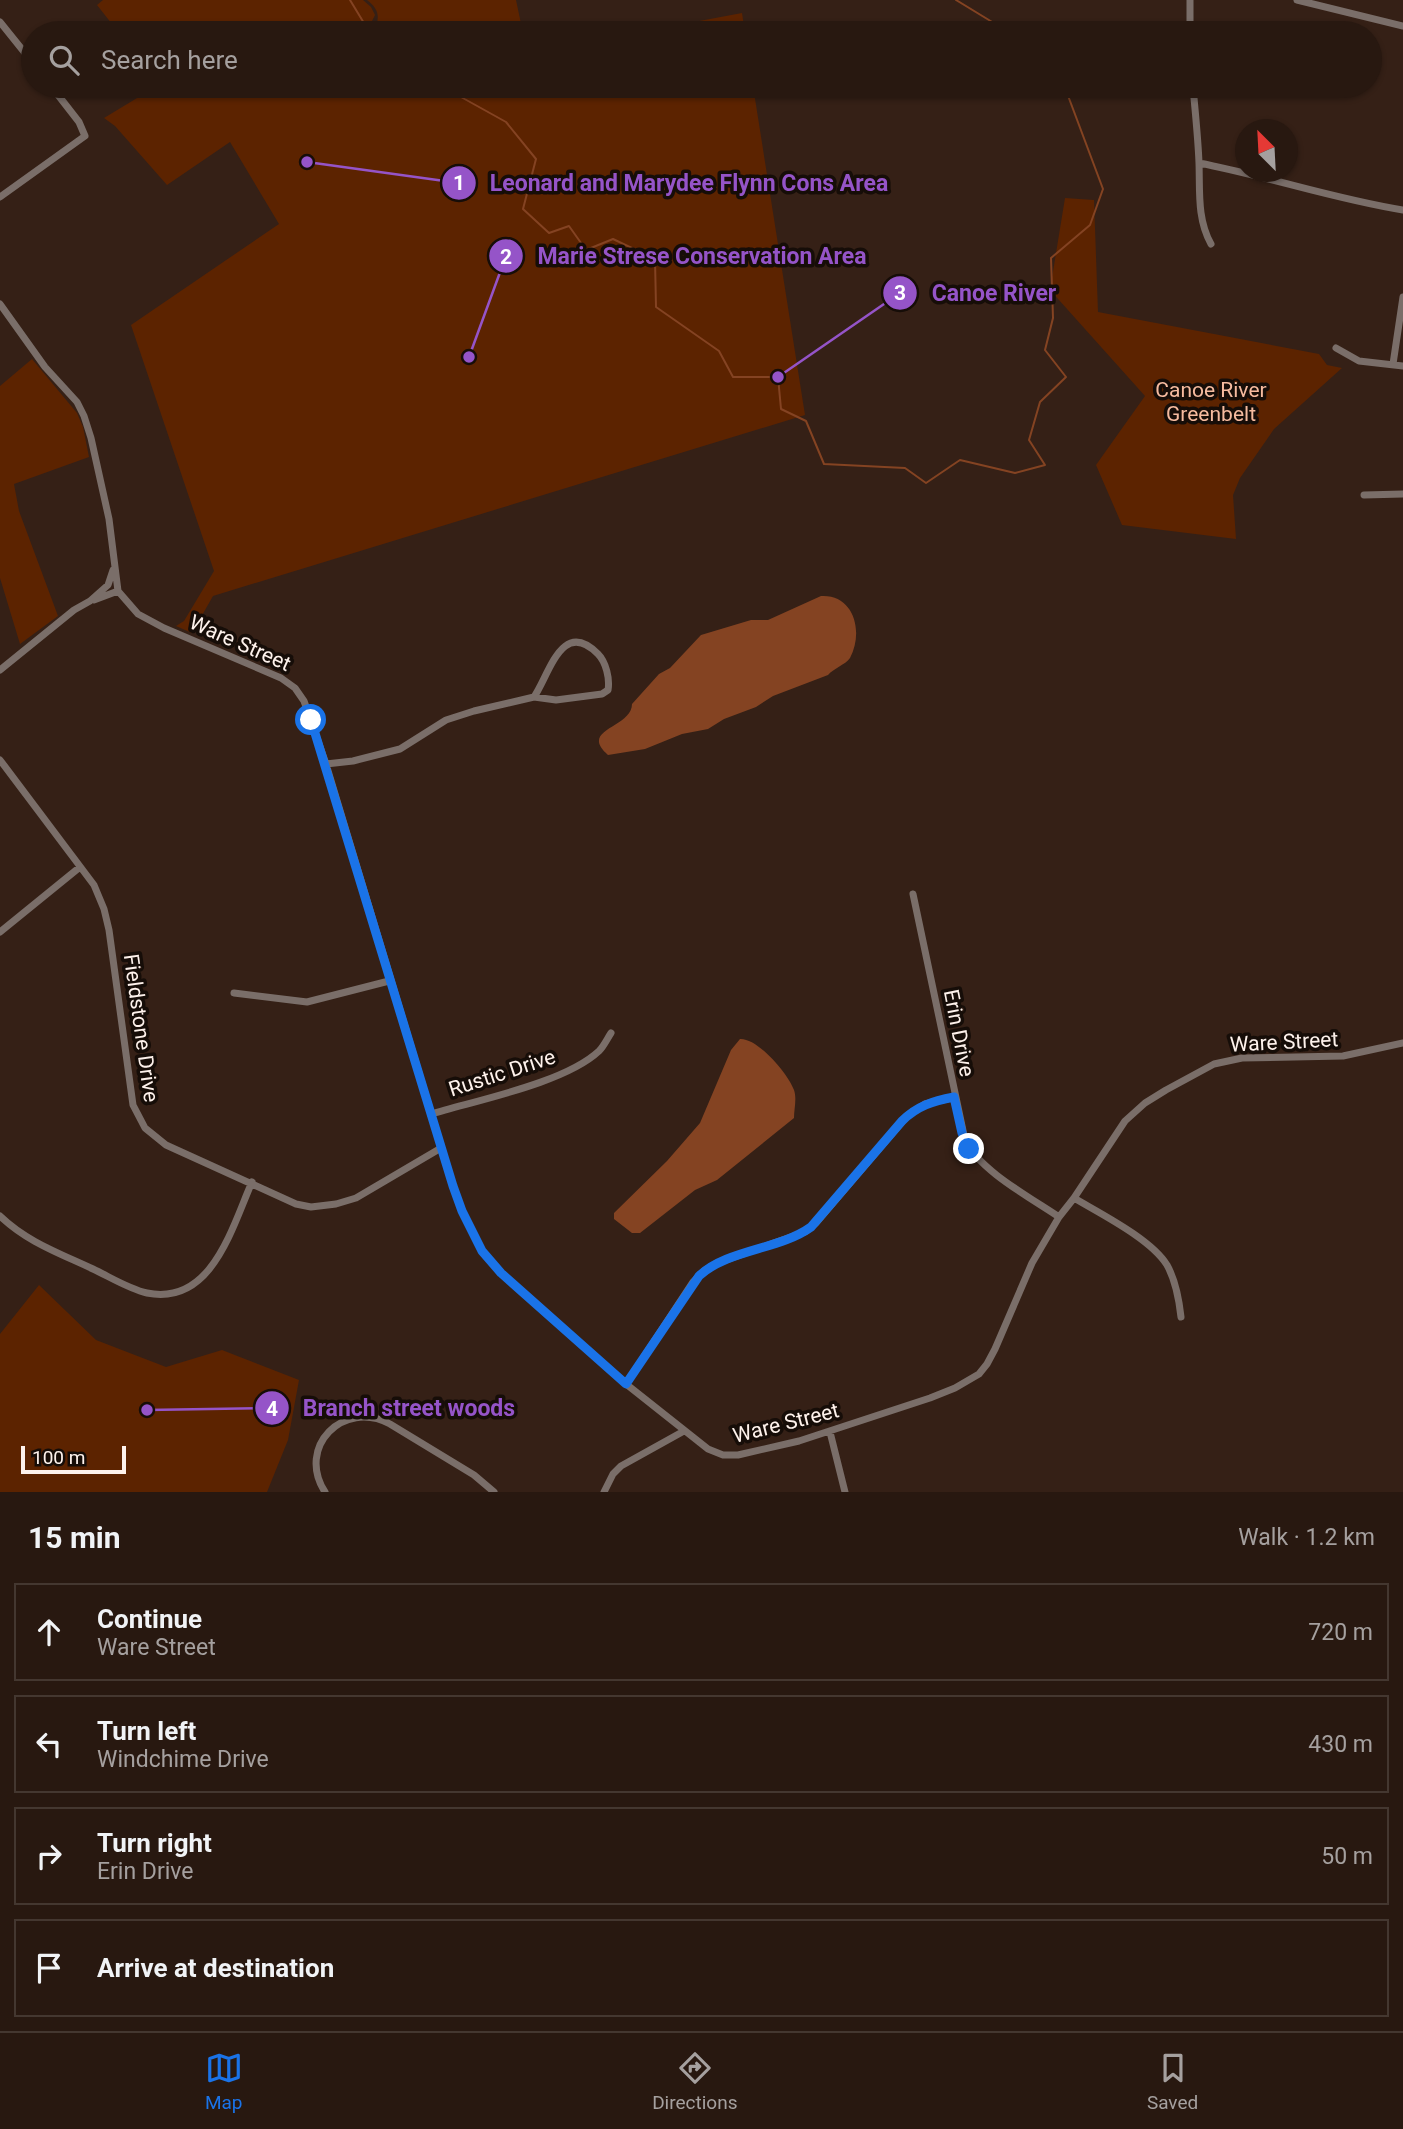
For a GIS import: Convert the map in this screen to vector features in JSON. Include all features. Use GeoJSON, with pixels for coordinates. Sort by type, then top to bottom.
{"type":"FeatureCollection","features":[{"type":"Feature","properties":{"kind":"street"},"geometry":{"type":"LineString","coordinates":[[1190,0],[1191,21]]}},
{"type":"Feature","properties":{"kind":"street"},"geometry":{"type":"LineString","coordinates":[[1297,0],[1403,26]]}},
{"type":"Feature","properties":{"kind":"street"},"geometry":{"type":"LineString","coordinates":[[0,22],[21,48]]}},
{"type":"Feature","properties":{"kind":"street"},"geometry":{"type":"LineString","coordinates":[[0,197],[85,136],[79,122],[60,98]]}},
{"type":"Feature","properties":{"kind":"street"},"geometry":{"type":"LineString","coordinates":[[1194,98],[1199,201],[1205,232],[1211,244]]}},
{"type":"Feature","properties":{"kind":"street"},"geometry":{"type":"LineString","coordinates":[[1199,163],[1240,170],[1403,210]]}},
{"type":"Feature","properties":{"kind":"street"},"geometry":{"type":"LineString","coordinates":[[1393,364],[1403,297]]}},
{"type":"Feature","properties":{"kind":"street"},"geometry":{"type":"LineString","coordinates":[[0,304],[84,416],[109,520],[118,591],[74,610],[0,670]]}},
{"type":"Feature","properties":{"kind":"street"},"geometry":{"type":"LineString","coordinates":[[1336,348],[1359,361],[1403,366]]}},
{"type":"Feature","properties":{"kind":"street"},"geometry":{"type":"LineString","coordinates":[[1364,495],[1403,494]]}},
{"type":"Feature","properties":{"kind":"street"},"geometry":{"type":"LineString","coordinates":[[90,601],[108,585],[114,566]]}},
{"type":"Feature","properties":{"kind":"street","name":"Ware Street"},"geometry":{"type":"LineString","coordinates":[[118,591],[138,614],[146,619],[281,678],[295,688],[304,701],[326,764],[441,1148],[462,1211],[482,1251],[501,1273],[626,1384],[708,1449],[723,1455],[738,1455],[830,1432],[955,1388],[979,1374],[995,1349],[1032,1263],[1059,1217],[1125,1121],[1145,1103],[1214,1065],[1242,1058],[1343,1056],[1373,1052],[1403,1043]]}},
{"type":"Feature","properties":{"kind":"street"},"geometry":{"type":"LineString","coordinates":[[326,764],[353,761],[400,749],[446,720],[474,710],[534,697],[556,700],[602,694],[608,690],[609,684],[602,658],[586,644],[571,642],[563,647],[554,660],[534,697]]}},
{"type":"Feature","properties":{"kind":"street","name":"Fieldstone Drive"},"geometry":{"type":"LineString","coordinates":[[0,760],[94,885],[99,896],[109,930],[132,1098],[139,1120],[145,1128],[166,1145],[296,1203],[311,1207],[322,1207],[356,1198],[441,1148]]}},
{"type":"Feature","properties":{"kind":"street"},"geometry":{"type":"LineString","coordinates":[[0,932],[80,867]]}},
{"type":"Feature","properties":{"kind":"street","name":"Erin Drive"},"geometry":{"type":"LineString","coordinates":[[913,894],[965,1140],[981,1163],[1059,1217]]}},
{"type":"Feature","properties":{"kind":"street"},"geometry":{"type":"LineString","coordinates":[[234,993],[307,1002],[389,981]]}},
{"type":"Feature","properties":{"kind":"street","name":"Rustic Drive"},"geometry":{"type":"LineString","coordinates":[[431,1114],[533,1084],[575,1068],[601,1049],[611,1033]]}},
{"type":"Feature","properties":{"kind":"street"},"geometry":{"type":"LineString","coordinates":[[626,1384],[693,1282],[704,1271],[715,1264],[805,1231],[816,1223],[908,1115],[925,1104],[954,1097]]}},
{"type":"Feature","properties":{"kind":"street"},"geometry":{"type":"LineString","coordinates":[[0,1216],[38,1245],[125,1284],[155,1294],[175,1292],[199,1281],[216,1261],[252,1182]]}},
{"type":"Feature","properties":{"kind":"street"},"geometry":{"type":"LineString","coordinates":[[1074,1198],[1129,1232],[1159,1255],[1170,1271],[1175,1285],[1181,1317]]}},
{"type":"Feature","properties":{"kind":"street"},"geometry":{"type":"LineString","coordinates":[[325,1492],[318,1479],[316,1466],[322,1441],[340,1423],[365,1417],[390,1424],[474,1475],[494,1492]]}},
{"type":"Feature","properties":{"kind":"street"},"geometry":{"type":"LineString","coordinates":[[604,1492],[621,1466],[684,1431]]}},
{"type":"Feature","properties":{"kind":"street"},"geometry":{"type":"LineString","coordinates":[[830,1432],[845,1492]]}},
{"type":"Feature","properties":{"kind":"green space"},"geometry":{"type":"Polygon","coordinates":[[[103,0],[363,0],[375,15],[372,21],[110,21],[97,5],[103,0]]]}},
{"type":"Feature","properties":{"kind":"green space"},"geometry":{"type":"Polygon","coordinates":[[[367,0],[516,0],[520,21],[377,21],[375,8],[367,0]]]}},
{"type":"Feature","properties":{"kind":"green space"},"geometry":{"type":"Polygon","coordinates":[[[742,13],[743,21],[699,21],[742,13]]]}},
{"type":"Feature","properties":{"kind":"green space"},"geometry":{"type":"Polygon","coordinates":[[[137,98],[755,98],[805,415],[213,596],[192,633],[176,626],[184,621],[214,571],[131,325],[279,224],[230,142],[167,185],[115,126],[104,118],[137,98]]]}},
{"type":"Feature","properties":{"kind":"green space","name":"Canoe River Greenbelt"},"geometry":{"type":"Polygon","coordinates":[[[1065,198],[1094,200],[1098,312],[1319,354],[1327,365],[1342,368],[1274,429],[1240,478],[1233,495],[1236,539],[1122,525],[1096,465],[1145,396],[1050,290],[1065,198]]]}},
{"type":"Feature","properties":{"kind":"green space"},"geometry":{"type":"Polygon","coordinates":[[[32,359],[77,413],[83,427],[89,457],[14,484],[19,511],[58,616],[20,644],[0,578],[0,386],[32,359]]]}},
{"type":"Feature","properties":{"kind":"green space"},"geometry":{"type":"Polygon","coordinates":[[[39,1285],[96,1340],[166,1367],[222,1350],[299,1380],[288,1440],[267,1492],[0,1492],[0,1334],[39,1285]]]}},
{"type":"Feature","properties":{"kind":"shaded area"},"geometry":{"type":"Polygon","coordinates":[[[821,596],[841,601],[848,608],[856,626],[850,658],[828,675],[773,696],[756,707],[724,719],[708,729],[682,734],[645,749],[608,755],[600,746],[599,739],[602,734],[630,712],[632,704],[659,674],[670,668],[701,635],[751,620],[768,620],[821,596]]]}},
{"type":"Feature","properties":{"kind":"shaded area"},"geometry":{"type":"Polygon","coordinates":[[[740,1039],[747,1040],[763,1050],[786,1075],[795,1093],[794,1118],[717,1180],[695,1190],[640,1233],[632,1233],[614,1219],[614,1213],[667,1161],[700,1123],[731,1050],[740,1039]]]}},
{"type":"Feature","properties":{"kind":"waterway"},"geometry":{"type":"LineString","coordinates":[[350,0],[363,21]]}},
{"type":"Feature","properties":{"kind":"waterway"},"geometry":{"type":"LineString","coordinates":[[956,0],[990,21]]}},
{"type":"Feature","properties":{"kind":"waterway"},"geometry":{"type":"LineString","coordinates":[[463,98],[506,122],[536,159],[523,209],[549,233],[569,226],[586,250],[613,239],[655,259],[656,307],[719,351],[733,377],[778,377],[781,409],[806,421],[824,464],[905,468],[926,483],[960,460],[1015,473],[1045,465],[1029,440],[1040,402],[1066,377],[1045,350],[1053,318],[1051,258],[1090,225],[1103,189],[1069,98]]}},
{"type":"Feature","properties":{"kind":"place","name":"Leonard and Marydee Flynn Cons Area"},"geometry":{"type":"Point","coordinates":[307,162]}},
{"type":"Feature","properties":{"kind":"place","name":"Marie Strese Conservation Area"},"geometry":{"type":"Point","coordinates":[469,357]}},
{"type":"Feature","properties":{"kind":"place","name":"Canoe River"},"geometry":{"type":"Point","coordinates":[778,377]}},
{"type":"Feature","properties":{"kind":"place","name":"Branch street woods"},"geometry":{"type":"Point","coordinates":[147,1410]}},
{"type":"Feature","properties":{"kind":"route"},"geometry":{"type":"LineString","coordinates":[[311,720],[453,1186],[470,1229],[482,1251],[501,1273],[626,1384],[693,1282],[704,1271],[715,1264],[791,1238],[811,1227],[914,1110],[931,1102],[954,1097],[962,1133],[969,1149]]}}]}
